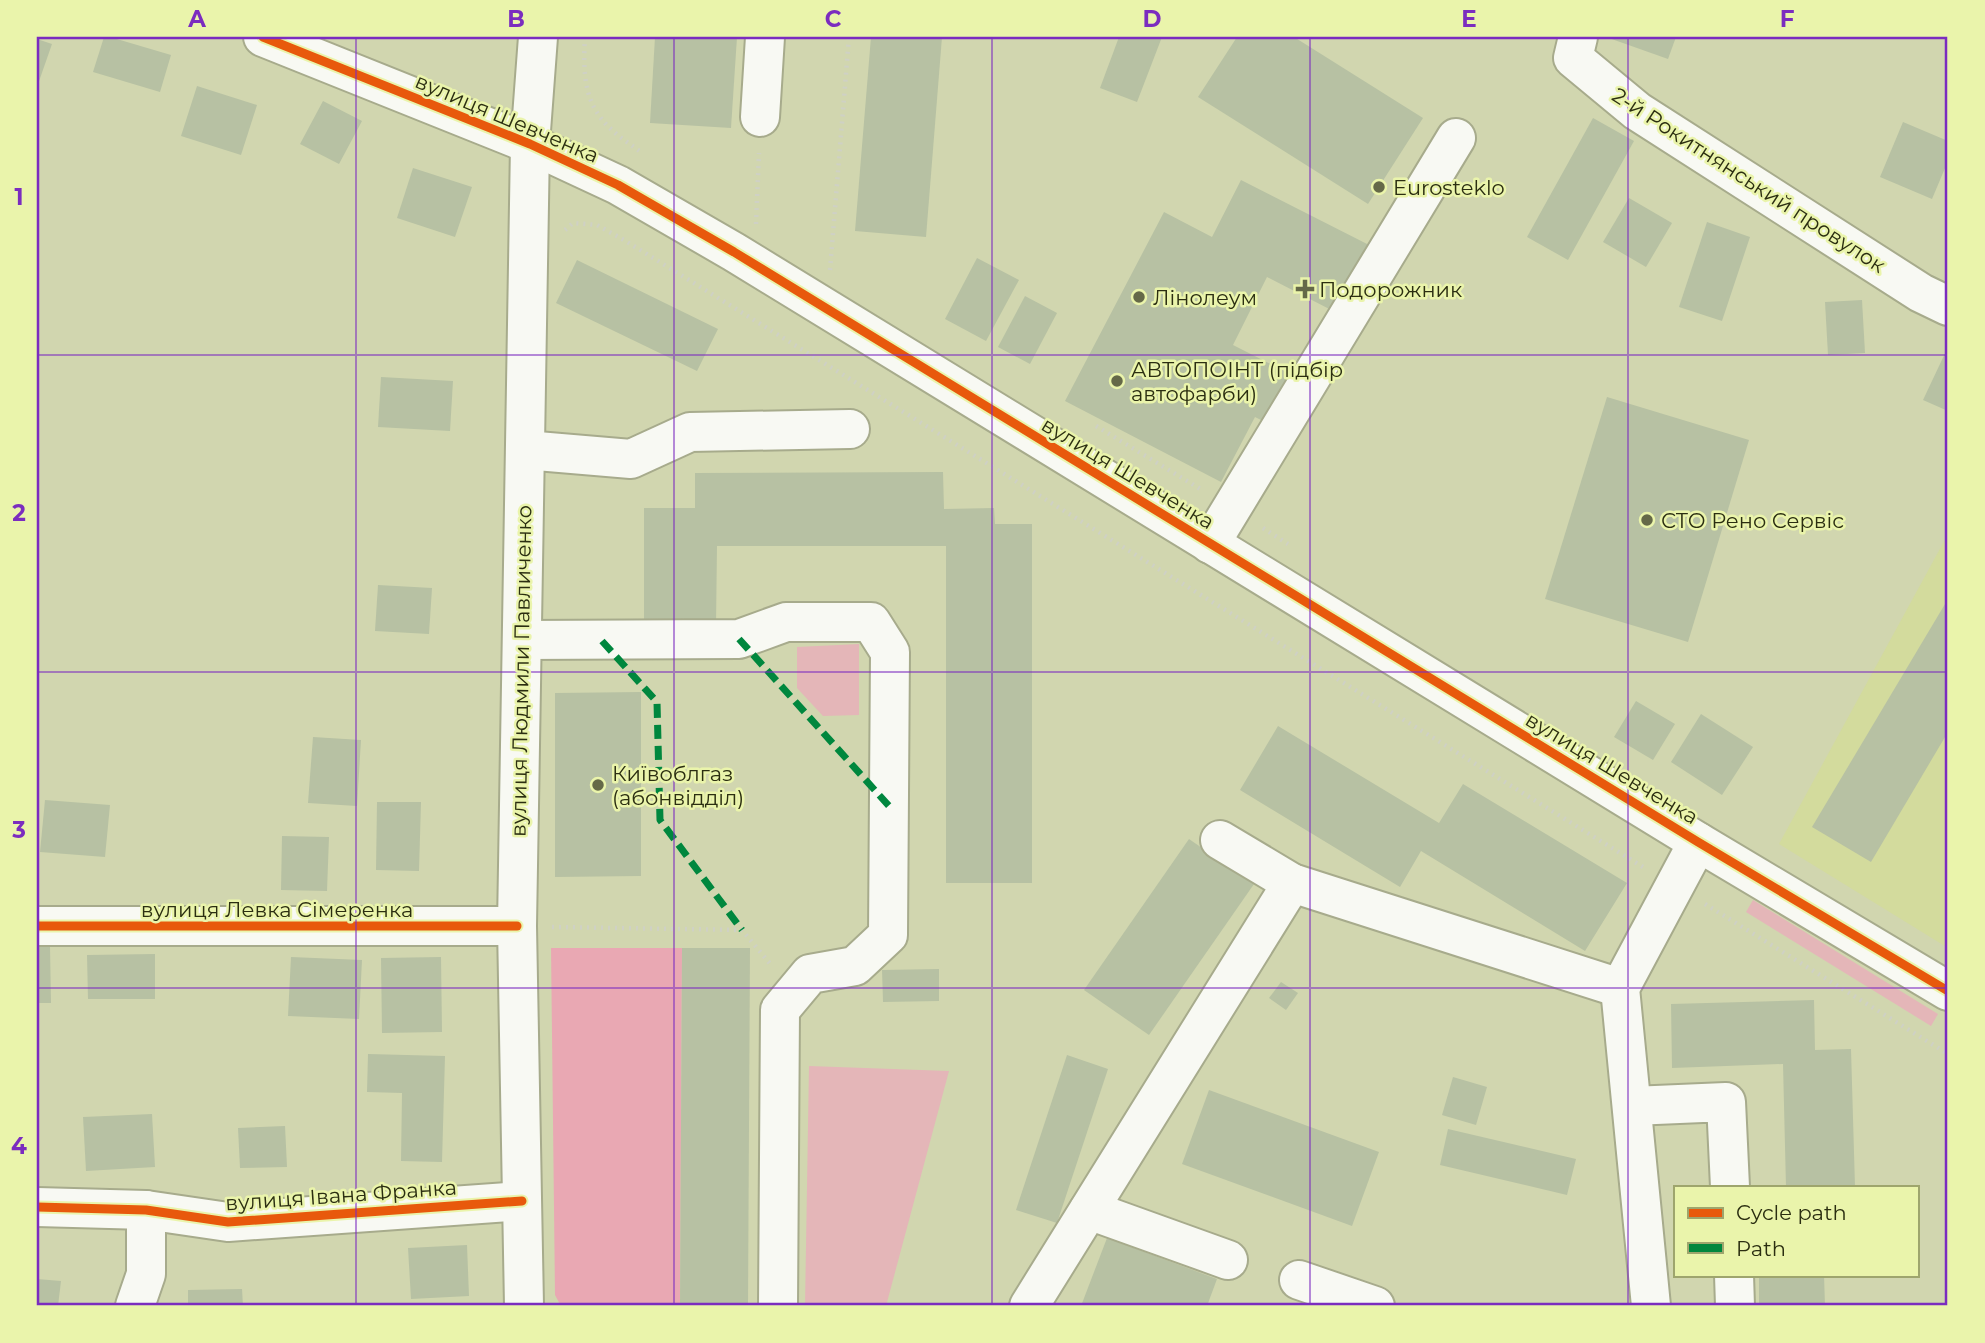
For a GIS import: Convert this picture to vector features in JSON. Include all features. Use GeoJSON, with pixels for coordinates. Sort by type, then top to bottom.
{"type":"FeatureCollection","features":[{"type":"Feature","properties":{"kind":"street","name":"вулиця Шевченка"},"geometry":{"type":"LineString","coordinates":[[263,37],[530,144],[618,185],[827,309],[1699,842],[1948,991]]}},
{"type":"Feature","properties":{"kind":"street","name":"вулиця Людмили Павличенко"},"geometry":{"type":"LineString","coordinates":[[524,1306],[517,926],[530,144],[538,37]]}},
{"type":"Feature","properties":{"kind":"street"},"geometry":{"type":"LineString","coordinates":[[760,117],[765,37]]}},
{"type":"Feature","properties":{"kind":"street","name":"2-й Рокитнянський провулок"},"geometry":{"type":"LineString","coordinates":[[1578,37],[1573,58],[1637,111],[1909,286],[1948,306]]}},
{"type":"Feature","properties":{"kind":"street"},"geometry":{"type":"LineString","coordinates":[[1210,544],[1456,138]]}},
{"type":"Feature","properties":{"kind":"street"},"geometry":{"type":"LineString","coordinates":[[525,450],[631,459],[690,432],[850,429]]}},
{"type":"Feature","properties":{"kind":"street"},"geometry":{"type":"LineString","coordinates":[[522,640],[738,639],[786,622],[871,622],[890,652],[888,935],[855,966],[810,974],[780,1010],[778,1306]]}},
{"type":"Feature","properties":{"kind":"street"},"geometry":{"type":"LineString","coordinates":[[1220,840],[1293,883],[1620,988]]}},
{"type":"Feature","properties":{"kind":"street"},"geometry":{"type":"LineString","coordinates":[[1651,1306],[1620,988],[1699,842]]}},
{"type":"Feature","properties":{"kind":"street"},"geometry":{"type":"LineString","coordinates":[[1037,1299],[1089,1210],[1293,883]]}},
{"type":"Feature","properties":{"kind":"street","name":"вулиця Левка Сімеренка"},"geometry":{"type":"LineString","coordinates":[[37,926],[517,926]]}},
{"type":"Feature","properties":{"kind":"street"},"geometry":{"type":"LineString","coordinates":[[1632,1106],[1726,1102],[1730,1186]]}},
{"type":"Feature","properties":{"kind":"street","name":"вулиця Івана Франка"},"geometry":{"type":"LineString","coordinates":[[37,1208],[146,1210],[228,1222],[522,1201]]}},
{"type":"Feature","properties":{"kind":"street"},"geometry":{"type":"LineString","coordinates":[[135,1306],[146,1273],[146,1210]]}},
{"type":"Feature","properties":{"kind":"street"},"geometry":{"type":"LineString","coordinates":[[1089,1210],[1228,1260]]}},
{"type":"Feature","properties":{"kind":"street"},"geometry":{"type":"LineString","coordinates":[[1734,1276],[1735,1306]]}},
{"type":"Feature","properties":{"kind":"street"},"geometry":{"type":"LineString","coordinates":[[1299,1280],[1376,1306]]}},
{"type":"Feature","properties":{"kind":"path"},"geometry":{"type":"LineString","coordinates":[[827,309],[849,37]]}},
{"type":"Feature","properties":{"kind":"path"},"geometry":{"type":"LineString","coordinates":[[754,265],[760,117]]}},
{"type":"Feature","properties":{"kind":"path"},"geometry":{"type":"LineString","coordinates":[[624,240],[1948,1054]]}},
{"type":"Feature","properties":{"kind":"path"},"geometry":{"type":"LineString","coordinates":[[517,926],[742,930],[794,992]]}},
{"type":"Feature","properties":{"kind":"shaded area"},"geometry":{"type":"Polygon","coordinates":[[[1948,534],[1948,948],[1779,844],[1948,534]]]}},
{"type":"Feature","properties":{"kind":"shaded area"},"geometry":{"type":"Polygon","coordinates":[[[859,644],[859,715],[823,716],[797,688],[797,647],[859,644]]]}},
{"type":"Feature","properties":{"kind":"shaded area"},"geometry":{"type":"Polygon","coordinates":[[[1753,900],[1938,1014],[1931,1026],[1746,912],[1753,900]]]}},
{"type":"Feature","properties":{"kind":"shaded area"},"geometry":{"type":"Polygon","coordinates":[[[551,948],[682,948],[680,1306],[561,1306],[555,1295],[551,948]]]}},
{"type":"Feature","properties":{"kind":"shaded area"},"geometry":{"type":"Polygon","coordinates":[[[809,1066],[949,1071],[886,1306],[805,1306],[809,1066]]]}},
{"type":"Feature","properties":{"kind":"building"},"geometry":{"type":"Polygon","coordinates":[[[104,37],[171,55],[160,92],[93,72],[104,37]]]}},
{"type":"Feature","properties":{"kind":"building"},"geometry":{"type":"Polygon","coordinates":[[[655,37],[737,37],[731,128],[650,123],[655,37]]]}},
{"type":"Feature","properties":{"kind":"building"},"geometry":{"type":"Polygon","coordinates":[[[871,37],[942,37],[926,237],[855,231],[871,37]]]}},
{"type":"Feature","properties":{"kind":"building"},"geometry":{"type":"Polygon","coordinates":[[[1119,37],[1162,37],[1137,102],[1100,88],[1119,37]]]}},
{"type":"Feature","properties":{"kind":"building"},"geometry":{"type":"Polygon","coordinates":[[[1237,37],[1294,37],[1423,118],[1368,204],[1198,97],[1237,37]]]}},
{"type":"Feature","properties":{"kind":"building"},"geometry":{"type":"Polygon","coordinates":[[[1606,37],[1676,37],[1668,59],[1606,37]]]}},
{"type":"Feature","properties":{"kind":"building"},"geometry":{"type":"Polygon","coordinates":[[[37,39],[52,44],[37,87],[37,39]]]}},
{"type":"Feature","properties":{"kind":"building"},"geometry":{"type":"Polygon","coordinates":[[[197,86],[257,105],[241,155],[181,136],[197,86]]]}},
{"type":"Feature","properties":{"kind":"building"},"geometry":{"type":"Polygon","coordinates":[[[323,101],[362,121],[339,164],[300,144],[323,101]]]}},
{"type":"Feature","properties":{"kind":"building"},"geometry":{"type":"Polygon","coordinates":[[[1593,118],[1634,141],[1568,260],[1527,237],[1593,118]]]}},
{"type":"Feature","properties":{"kind":"building"},"geometry":{"type":"Polygon","coordinates":[[[1903,122],[1948,141],[1948,161],[1932,199],[1880,177],[1903,122]]]}},
{"type":"Feature","properties":{"kind":"building"},"geometry":{"type":"Polygon","coordinates":[[[413,168],[472,187],[455,237],[397,218],[413,168]]]}},
{"type":"Feature","properties":{"kind":"building"},"geometry":{"type":"Polygon","coordinates":[[[1241,180],[1373,247],[1339,314],[1267,277],[1233,345],[1302,380],[1277,428],[1255,417],[1221,482],[1065,401],[1164,212],[1212,237],[1241,180]]]}},
{"type":"Feature","properties":{"kind":"building"},"geometry":{"type":"Polygon","coordinates":[[[1629,198],[1672,223],[1646,267],[1603,242],[1629,198]]]}},
{"type":"Feature","properties":{"kind":"building"},"geometry":{"type":"Polygon","coordinates":[[[1707,222],[1750,237],[1722,321],[1679,307],[1707,222]]]}},
{"type":"Feature","properties":{"kind":"building"},"geometry":{"type":"Polygon","coordinates":[[[977,258],[1019,280],[986,341],[945,319],[977,258]]]}},
{"type":"Feature","properties":{"kind":"building"},"geometry":{"type":"Polygon","coordinates":[[[577,260],[718,329],[697,371],[556,303],[577,260]]]}},
{"type":"Feature","properties":{"kind":"building"},"geometry":{"type":"Polygon","coordinates":[[[1025,296],[1057,313],[1030,364],[998,347],[1025,296]]]}},
{"type":"Feature","properties":{"kind":"building"},"geometry":{"type":"Polygon","coordinates":[[[1862,300],[1865,353],[1828,355],[1825,302],[1862,300]]]}},
{"type":"Feature","properties":{"kind":"building"},"geometry":{"type":"Polygon","coordinates":[[[1948,347],[1948,411],[1923,400],[1948,347]]]}},
{"type":"Feature","properties":{"kind":"building"},"geometry":{"type":"Polygon","coordinates":[[[381,377],[453,381],[450,431],[378,427],[381,377]]]}},
{"type":"Feature","properties":{"kind":"building","name":"СТО Рено Сервіс"},"geometry":{"type":"Polygon","coordinates":[[[1607,397],[1749,440],[1688,642],[1545,599],[1607,397]]]}},
{"type":"Feature","properties":{"kind":"building"},"geometry":{"type":"Polygon","coordinates":[[[943,472],[944,509],[994,508],[995,524],[1032,524],[1032,883],[946,883],[946,546],[717,546],[716,625],[644,625],[644,508],[695,508],[695,473],[943,472]]]}},
{"type":"Feature","properties":{"kind":"building"},"geometry":{"type":"Polygon","coordinates":[[[378,585],[432,588],[429,634],[375,631],[378,585]]]}},
{"type":"Feature","properties":{"kind":"building"},"geometry":{"type":"Polygon","coordinates":[[[1948,599],[1948,732],[1871,862],[1812,827],[1948,599]]]}},
{"type":"Feature","properties":{"kind":"building","name":"Київоблгаз (абонвідділ)"},"geometry":{"type":"Polygon","coordinates":[[[641,692],[641,876],[555,877],[555,693],[641,692]]]}},
{"type":"Feature","properties":{"kind":"building"},"geometry":{"type":"Polygon","coordinates":[[[1636,701],[1675,724],[1653,760],[1614,737],[1636,701]]]}},
{"type":"Feature","properties":{"kind":"building"},"geometry":{"type":"Polygon","coordinates":[[[1701,714],[1753,747],[1722,795],[1671,762],[1701,714]]]}},
{"type":"Feature","properties":{"kind":"building"},"geometry":{"type":"Polygon","coordinates":[[[1278,726],[1439,823],[1463,784],[1627,883],[1585,951],[1421,851],[1400,887],[1240,790],[1278,726]]]}},
{"type":"Feature","properties":{"kind":"building"},"geometry":{"type":"Polygon","coordinates":[[[313,737],[361,740],[357,806],[308,803],[313,737]]]}},
{"type":"Feature","properties":{"kind":"building"},"geometry":{"type":"Polygon","coordinates":[[[45,800],[110,805],[105,857],[40,852],[45,800]]]}},
{"type":"Feature","properties":{"kind":"building"},"geometry":{"type":"Polygon","coordinates":[[[377,802],[421,802],[419,871],[376,870],[377,802]]]}},
{"type":"Feature","properties":{"kind":"building"},"geometry":{"type":"Polygon","coordinates":[[[282,836],[329,837],[327,891],[281,890],[282,836]]]}},
{"type":"Feature","properties":{"kind":"building"},"geometry":{"type":"Polygon","coordinates":[[[1189,839],[1254,884],[1149,1035],[1084,990],[1189,839]]]}},
{"type":"Feature","properties":{"kind":"building"},"geometry":{"type":"Polygon","coordinates":[[[37,947],[50,947],[51,1003],[37,1003],[37,947]]]}},
{"type":"Feature","properties":{"kind":"building"},"geometry":{"type":"Polygon","coordinates":[[[682,948],[750,948],[748,1306],[680,1306],[682,948]]]}},
{"type":"Feature","properties":{"kind":"building"},"geometry":{"type":"Polygon","coordinates":[[[155,954],[155,999],[88,999],[87,955],[155,954]]]}},
{"type":"Feature","properties":{"kind":"building"},"geometry":{"type":"Polygon","coordinates":[[[291,957],[362,960],[359,1019],[288,1016],[291,957]]]}},
{"type":"Feature","properties":{"kind":"building"},"geometry":{"type":"Polygon","coordinates":[[[441,957],[442,1032],[382,1033],[381,958],[441,957]]]}},
{"type":"Feature","properties":{"kind":"building"},"geometry":{"type":"Polygon","coordinates":[[[939,969],[939,1001],[883,1002],[882,970],[939,969]]]}},
{"type":"Feature","properties":{"kind":"building"},"geometry":{"type":"Polygon","coordinates":[[[1281,982],[1298,993],[1286,1010],[1269,998],[1281,982]]]}},
{"type":"Feature","properties":{"kind":"building"},"geometry":{"type":"Polygon","coordinates":[[[1814,1000],[1815,1050],[1851,1049],[1855,1186],[1786,1186],[1783,1064],[1672,1068],[1671,1004],[1814,1000]]]}},
{"type":"Feature","properties":{"kind":"building"},"geometry":{"type":"Polygon","coordinates":[[[368,1054],[445,1056],[442,1162],[401,1161],[402,1093],[367,1092],[368,1054]]]}},
{"type":"Feature","properties":{"kind":"building"},"geometry":{"type":"Polygon","coordinates":[[[1067,1055],[1108,1069],[1057,1223],[1016,1210],[1067,1055]]]}},
{"type":"Feature","properties":{"kind":"building"},"geometry":{"type":"Polygon","coordinates":[[[1453,1077],[1487,1087],[1476,1125],[1442,1115],[1453,1077]]]}},
{"type":"Feature","properties":{"kind":"building"},"geometry":{"type":"Polygon","coordinates":[[[1209,1090],[1379,1152],[1352,1226],[1182,1164],[1209,1090]]]}},
{"type":"Feature","properties":{"kind":"building"},"geometry":{"type":"Polygon","coordinates":[[[152,1114],[155,1167],[86,1171],[83,1117],[152,1114]]]}},
{"type":"Feature","properties":{"kind":"building"},"geometry":{"type":"Polygon","coordinates":[[[285,1126],[287,1167],[240,1168],[238,1128],[285,1126]]]}},
{"type":"Feature","properties":{"kind":"building"},"geometry":{"type":"Polygon","coordinates":[[[1448,1129],[1576,1159],[1567,1195],[1440,1165],[1448,1129]]]}},
{"type":"Feature","properties":{"kind":"building"},"geometry":{"type":"Polygon","coordinates":[[[1107,1238],[1217,1279],[1207,1306],[1081,1306],[1107,1238]]]}},
{"type":"Feature","properties":{"kind":"building"},"geometry":{"type":"Polygon","coordinates":[[[467,1245],[469,1296],[411,1299],[408,1248],[467,1245]]]}},
{"type":"Feature","properties":{"kind":"building"},"geometry":{"type":"Polygon","coordinates":[[[1759,1276],[1824,1276],[1825,1306],[1759,1306],[1759,1276]]]}},
{"type":"Feature","properties":{"kind":"building"},"geometry":{"type":"Polygon","coordinates":[[[37,1279],[61,1281],[58,1306],[37,1306],[37,1279]]]}},
{"type":"Feature","properties":{"kind":"building"},"geometry":{"type":"Polygon","coordinates":[[[242,1289],[243,1306],[188,1306],[188,1290],[242,1289]]]}},
{"type":"Feature","properties":{"kind":"marked path"},"geometry":{"type":"LineString","coordinates":[[739,639],[889,806]]}},
{"type":"Feature","properties":{"kind":"marked path"},"geometry":{"type":"LineString","coordinates":[[602,641],[657,702],[660,820],[742,930]]}},
{"type":"Feature","properties":{"kind":"cycle path"},"geometry":{"type":"LineString","coordinates":[[263,37],[530,144],[618,185],[734,252],[1698,842],[1948,991]]}},
{"type":"Feature","properties":{"kind":"cycle path"},"geometry":{"type":"LineString","coordinates":[[37,926],[517,926]]}},
{"type":"Feature","properties":{"kind":"cycle path"},"geometry":{"type":"LineString","coordinates":[[37,1207],[146,1210],[228,1222],[522,1201]]}},
{"type":"Feature","properties":{"kind":"place","name":"Eurosteklo"},"geometry":{"type":"Point","coordinates":[1379,187]}},
{"type":"Feature","properties":{"kind":"place","name":"Подорожник"},"geometry":{"type":"Point","coordinates":[1305,289]}},
{"type":"Feature","properties":{"kind":"place","name":"Лінолеум"},"geometry":{"type":"Point","coordinates":[1139,297]}},
{"type":"Feature","properties":{"kind":"place","name":"АВТОПОІНТ (підбір автофарби)"},"geometry":{"type":"Point","coordinates":[1117,381]}},
{"type":"Feature","properties":{"kind":"place","name":"СТО Рено Сервіс"},"geometry":{"type":"Point","coordinates":[1647,520]}},
{"type":"Feature","properties":{"kind":"place","name":"Київоблгаз (абонвідділ)"},"geometry":{"type":"Point","coordinates":[598,785]}}]}
